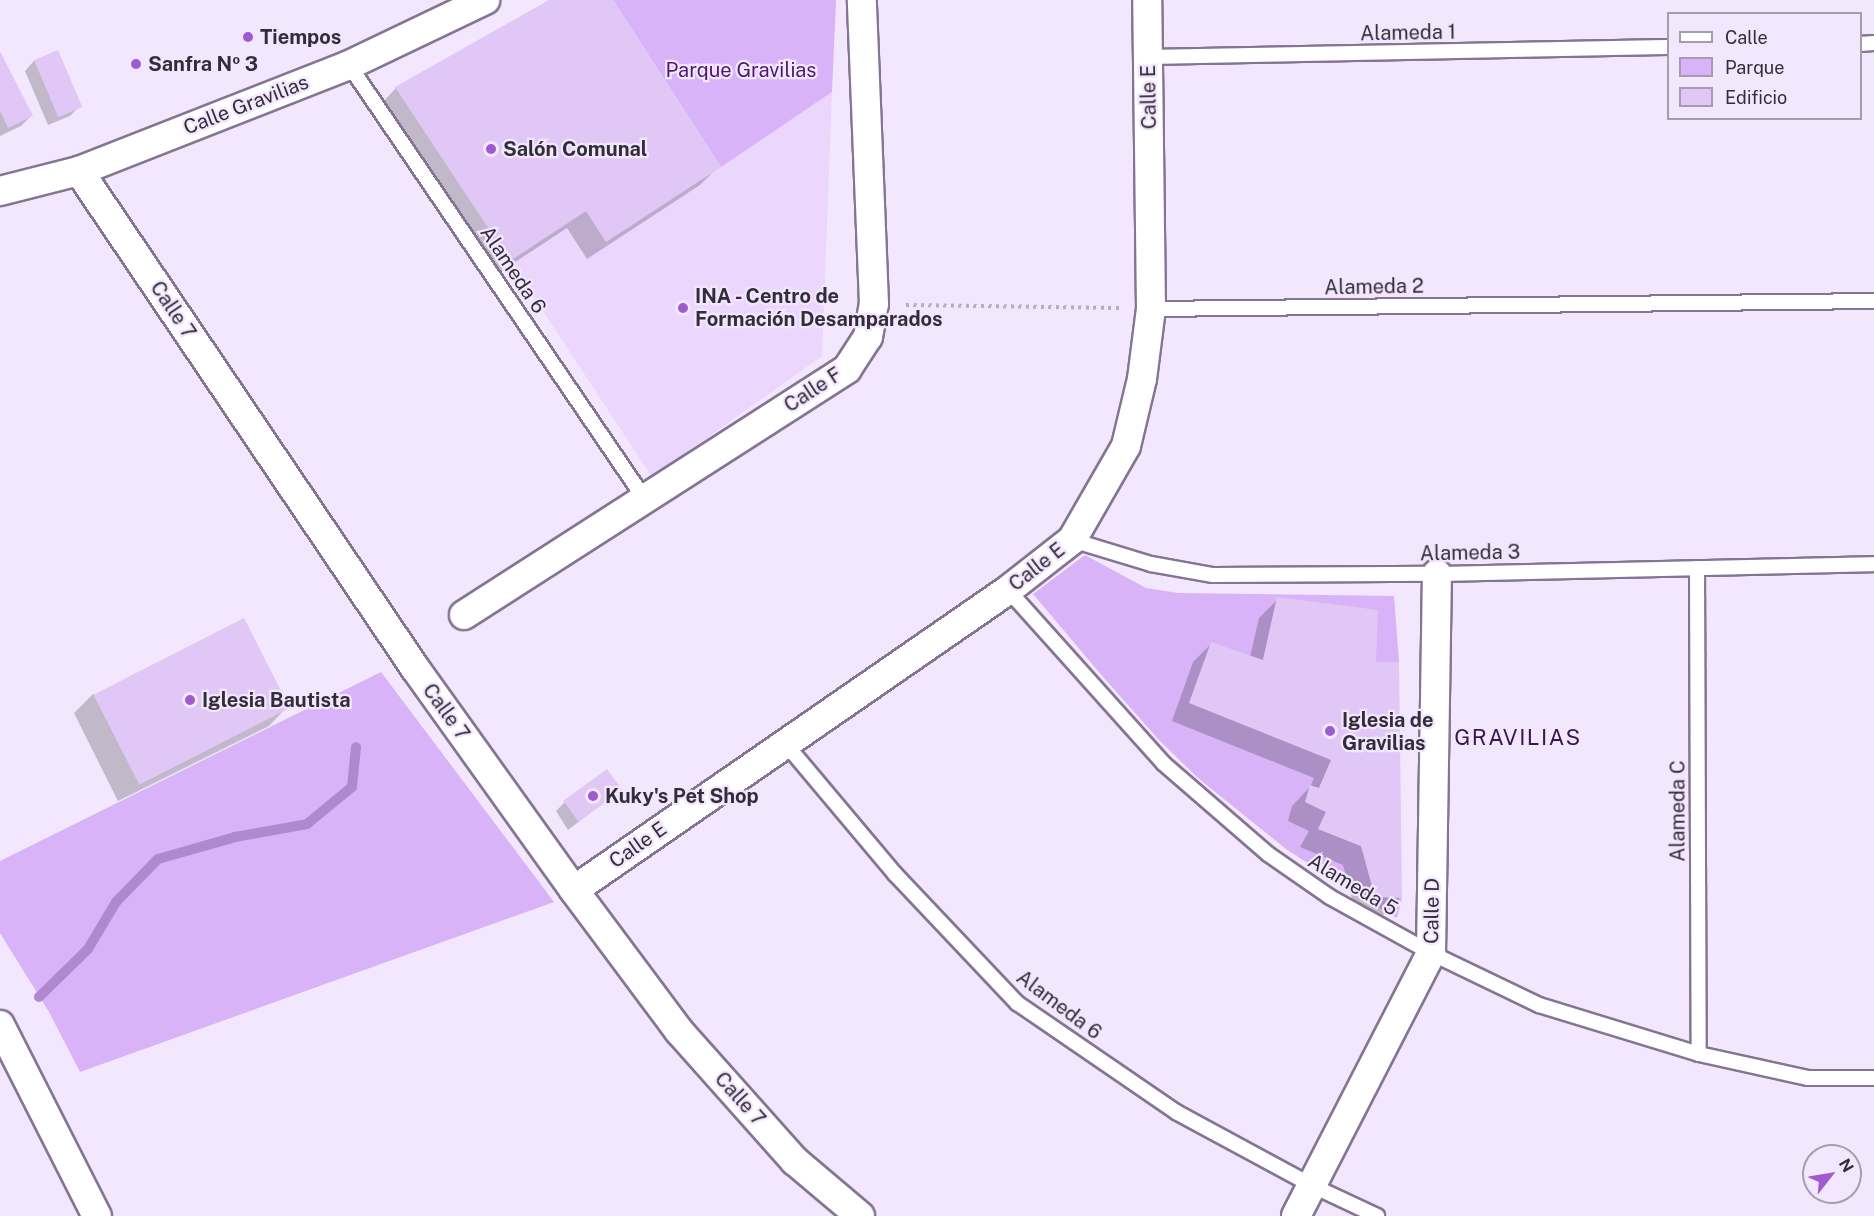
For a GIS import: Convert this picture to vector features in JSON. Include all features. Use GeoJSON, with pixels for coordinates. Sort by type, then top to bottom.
{"type":"FeatureCollection","features":[{"type":"Feature","properties":{"kind":"street","name":"Calle Gravilias"},"geometry":{"type":"LineString","coordinates":[[0,192],[79,171],[349,65],[486,0]]}},
{"type":"Feature","properties":{"kind":"street","name":"Calle F"},"geometry":{"type":"LineString","coordinates":[[464,615],[847,369],[868,337],[874,304],[862,0]]}},
{"type":"Feature","properties":{"kind":"street","name":"Calle E"},"geometry":{"type":"LineString","coordinates":[[574,890],[1008,590],[1072,540],[1126,446],[1142,379],[1151,309],[1147,0]]}},
{"type":"Feature","properties":{"kind":"street","name":"Calle 7"},"geometry":{"type":"LineString","coordinates":[[79,171],[415,668],[574,890],[679,1030],[795,1161],[860,1216]]}},
{"type":"Feature","properties":{"kind":"street","name":"Calle D"},"geometry":{"type":"LineString","coordinates":[[1296,1216],[1431,953],[1437,574]]}},
{"type":"Feature","properties":{"kind":"street"},"geometry":{"type":"LineString","coordinates":[[0,1025],[97,1216]]}},
{"type":"Feature","properties":{"kind":"lane","name":"Alameda 1"},"geometry":{"type":"LineString","coordinates":[[1148,57],[1667,47]]}},
{"type":"Feature","properties":{"kind":"lane","name":"Alameda 6"},"geometry":{"type":"LineString","coordinates":[[349,65],[644,498]]}},
{"type":"Feature","properties":{"kind":"lane","name":"Alameda 2"},"geometry":{"type":"LineString","coordinates":[[1151,309],[1874,301]]}},
{"type":"Feature","properties":{"kind":"lane","name":"Alameda 3"},"geometry":{"type":"LineString","coordinates":[[1072,540],[1151,564],[1213,575],[1437,574],[1874,564]]}},
{"type":"Feature","properties":{"kind":"lane","name":"Alameda C"},"geometry":{"type":"LineString","coordinates":[[1697,568],[1699,1054]]}},
{"type":"Feature","properties":{"kind":"lane","name":"Alameda 5"},"geometry":{"type":"LineString","coordinates":[[1008,590],[1163,763],[1268,854],[1330,897],[1431,953],[1539,1005],[1699,1054],[1808,1078],[1874,1078]]}},
{"type":"Feature","properties":{"kind":"lane","name":"Alameda 6"},"geometry":{"type":"LineString","coordinates":[[785,743],[895,874],[1017,1003],[1176,1112],[1313,1186],[1377,1216]]}},
{"type":"Feature","properties":{"kind":"path"},"geometry":{"type":"LineString","coordinates":[[874,304],[1151,309]]}},
{"type":"Feature","properties":{"kind":"shaded area","name":"INA - Centro de Formación Desamparados"},"geometry":{"type":"Polygon","coordinates":[[[832,92],[822,356],[652,477],[510,261],[586,211],[606,242],[832,92]]]}},
{"type":"Feature","properties":{"kind":"green space","name":"Parque Gravilias"},"geometry":{"type":"Polygon","coordinates":[[[613,0],[836,0],[832,92],[721,167],[613,0]]]}},
{"type":"Feature","properties":{"kind":"green space"},"geometry":{"type":"Polygon","coordinates":[[[1085,555],[1146,588],[1178,593],[1394,596],[1399,662],[1376,662],[1277,598],[1263,660],[1331,760],[1319,788],[1310,786],[1306,802],[1326,812],[1318,829],[1361,846],[1375,896],[1402,898],[1397,918],[1286,849],[1198,778],[1159,740],[1104,678],[1033,594],[1085,555]]]}},
{"type":"Feature","properties":{"kind":"green space"},"geometry":{"type":"Polygon","coordinates":[[[381,672],[554,902],[80,1072],[49,1012],[0,933],[0,861],[381,672]]]}},
{"type":"Feature","properties":{"kind":"building"},"geometry":{"type":"Polygon","coordinates":[[[549,0],[613,0],[721,167],[606,242],[586,211],[510,261],[395,87],[549,0]]]}},
{"type":"Feature","properties":{"kind":"building"},"geometry":{"type":"Polygon","coordinates":[[[58,50],[82,107],[58,117],[34,60],[58,50]]]}},
{"type":"Feature","properties":{"kind":"building"},"geometry":{"type":"Polygon","coordinates":[[[0,51],[33,116],[8,128],[0,111],[0,51]]]}},
{"type":"Feature","properties":{"kind":"building","name":"Iglesia de Gravilias"},"geometry":{"type":"Polygon","coordinates":[[[1277,597],[1378,610],[1376,662],[1399,662],[1402,898],[1375,897],[1361,846],[1318,829],[1326,812],[1305,802],[1310,785],[1319,788],[1331,760],[1189,703],[1211,642],[1263,660],[1277,597]]]}},
{"type":"Feature","properties":{"kind":"building","name":"Iglesia Bautista"},"geometry":{"type":"Polygon","coordinates":[[[244,618],[290,708],[139,785],[93,695],[244,618]]]}},
{"type":"Feature","properties":{"kind":"building","name":"Kuky's Pet Shop"},"geometry":{"type":"Polygon","coordinates":[[[607,769],[622,790],[579,822],[563,801],[607,769]]]}},
{"type":"Feature","properties":{"kind":"waterway"},"geometry":{"type":"LineString","coordinates":[[39,997],[88,949],[116,902],[158,859],[235,837],[307,824],[352,787],[356,747]]}},
{"type":"Feature","properties":{"kind":"place","name":"Tiempos"},"geometry":{"type":"Point","coordinates":[248,37]}},
{"type":"Feature","properties":{"kind":"place","name":"Sanfra Nº 3"},"geometry":{"type":"Point","coordinates":[136,64]}},
{"type":"Feature","properties":{"kind":"place","name":"Salón Comunal"},"geometry":{"type":"Point","coordinates":[491,149]}},
{"type":"Feature","properties":{"kind":"place","name":"INA - Centro de Formación Desamparados"},"geometry":{"type":"Point","coordinates":[683,308]}},
{"type":"Feature","properties":{"kind":"place","name":"Iglesia Bautista"},"geometry":{"type":"Point","coordinates":[190,700]}},
{"type":"Feature","properties":{"kind":"place","name":"Iglesia de Gravilias"},"geometry":{"type":"Point","coordinates":[1330,731]}},
{"type":"Feature","properties":{"kind":"place","name":"Kuky's Pet Shop"},"geometry":{"type":"Point","coordinates":[593,796]}},
{"type":"Feature","properties":{"kind":"district","name":"GRAVILIAS"},"geometry":{"type":"Point","coordinates":[1518,738]}}]}
